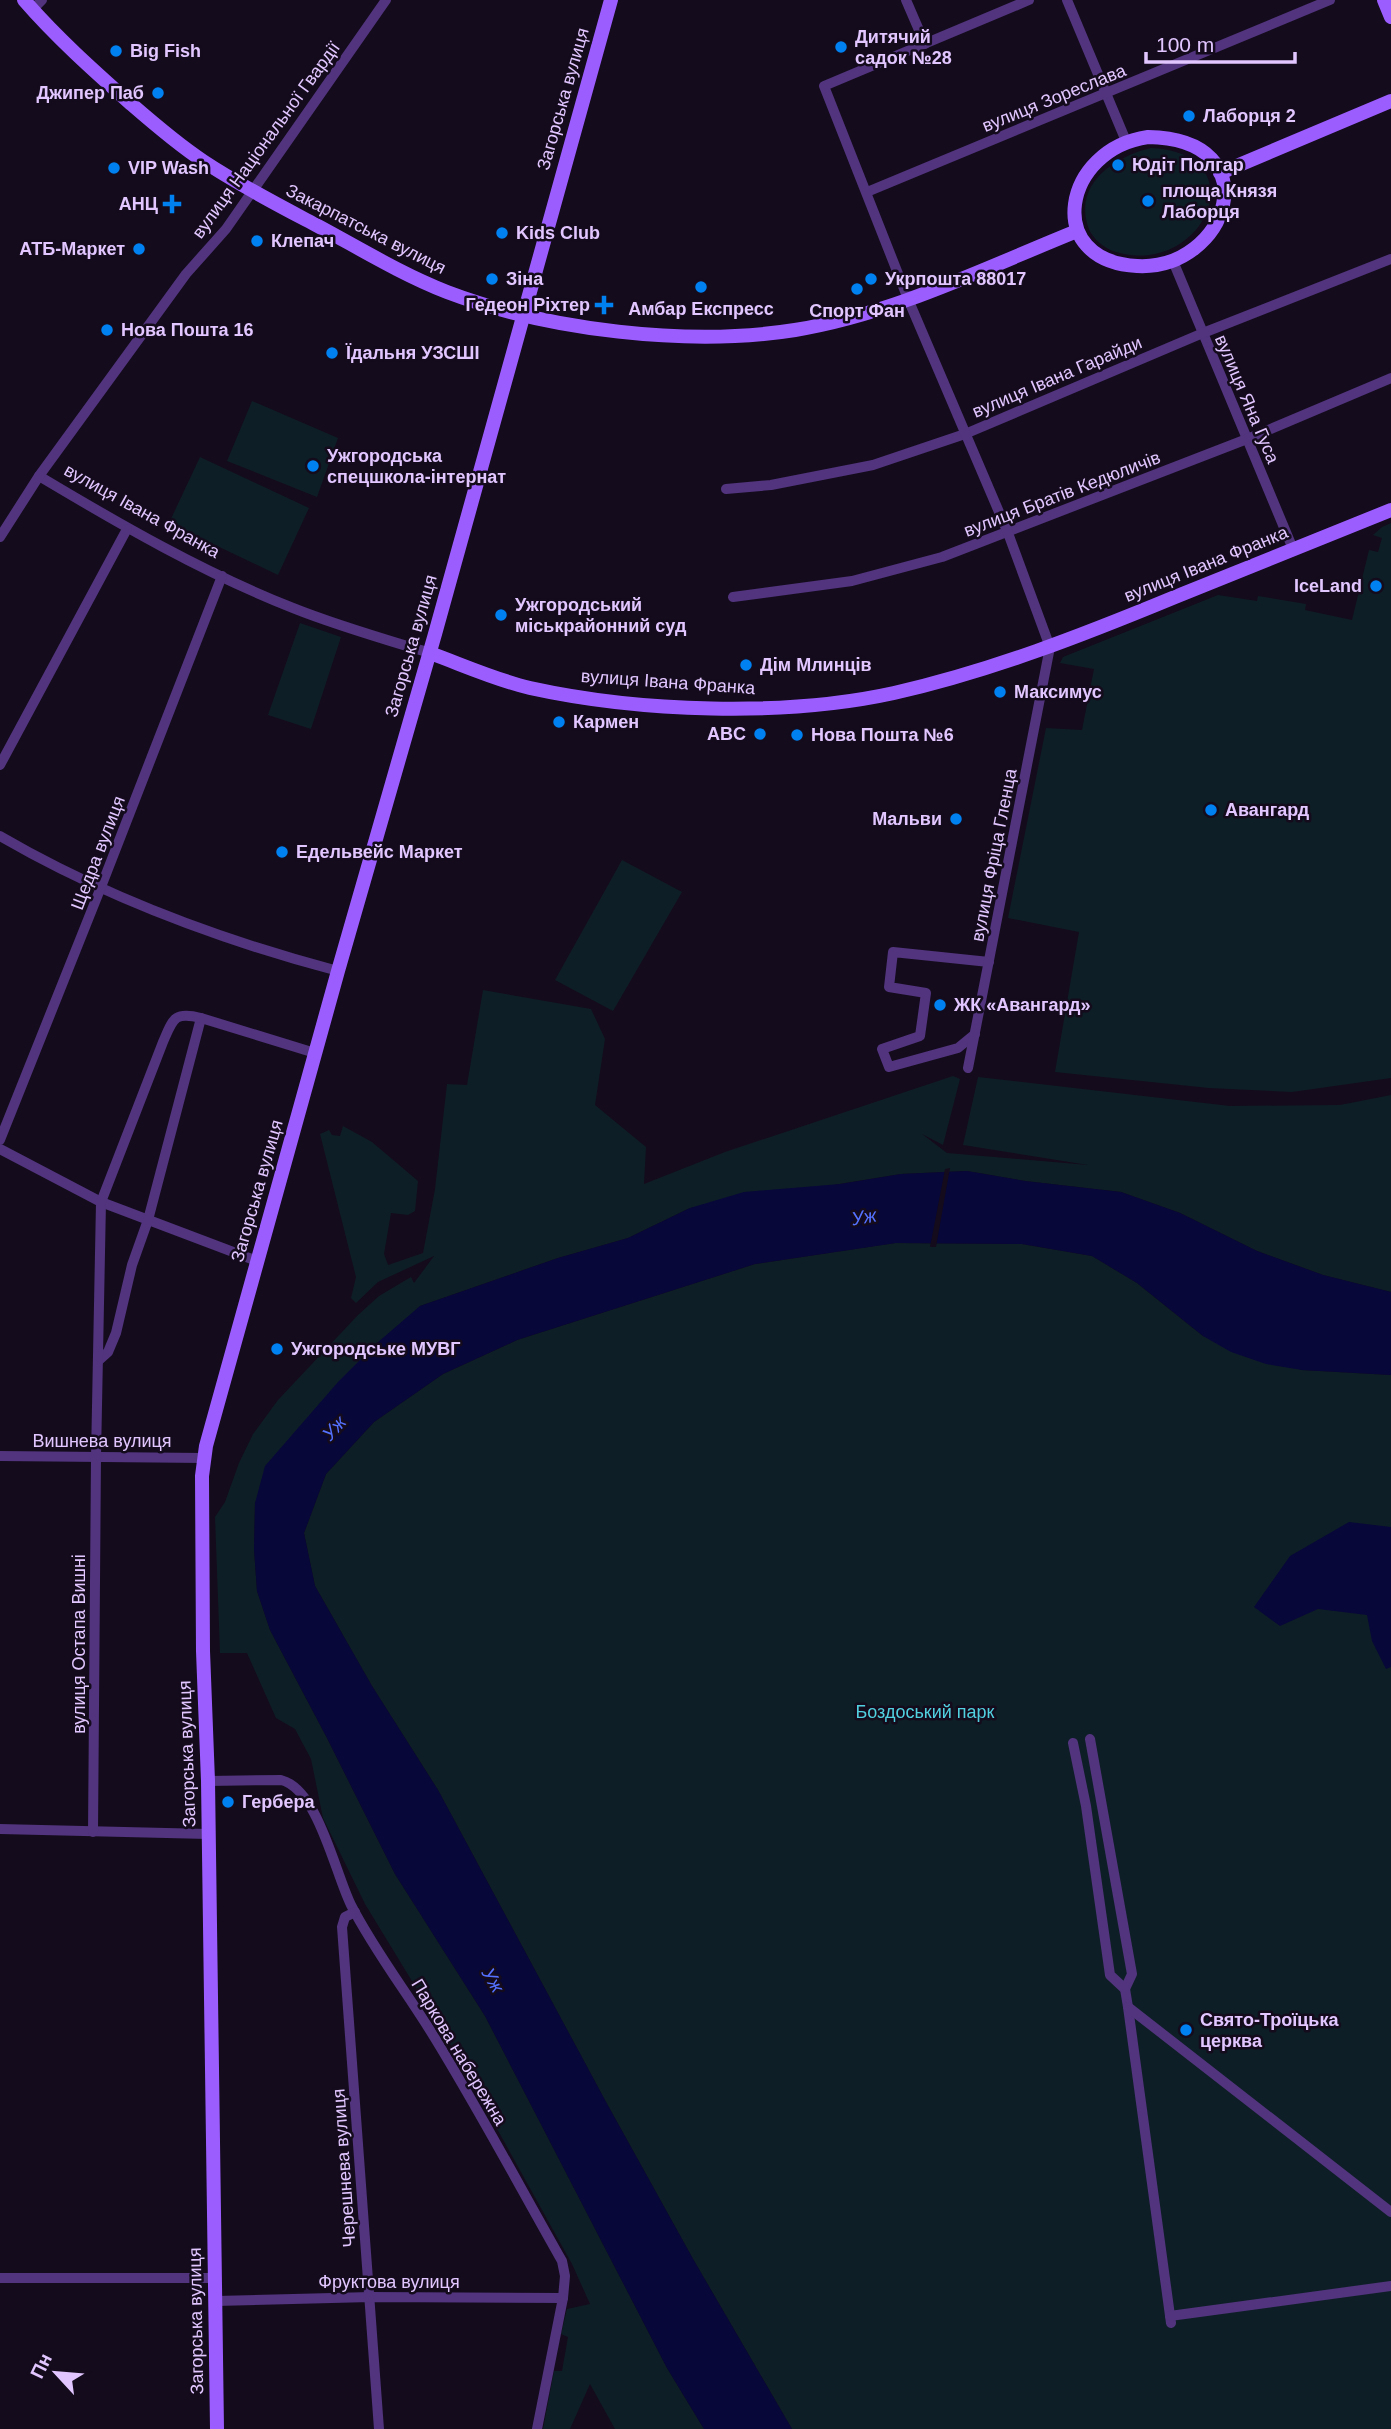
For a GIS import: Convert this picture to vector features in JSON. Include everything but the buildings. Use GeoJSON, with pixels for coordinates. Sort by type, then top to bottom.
{"type":"FeatureCollection","features":[{"type":"Feature","properties":{"kind":"street","name":"вулиця Національної Гвардії"},"geometry":{"type":"LineString","coordinates":[[0,537],[38,476],[173,292],[226,229],[386,0]]}},
{"type":"Feature","properties":{"kind":"street","name":"Загорська вулиця"},"geometry":{"type":"LineString","coordinates":[[217,2429],[208,1781],[202,1576],[204,1458],[208,1435],[430,653],[611,0]]}},
{"type":"Feature","properties":{"kind":"street"},"geometry":{"type":"LineString","coordinates":[[906,0],[925,44]]}},
{"type":"Feature","properties":{"kind":"street"},"geometry":{"type":"LineString","coordinates":[[1029,0],[824,86],[908,299],[1008,533],[1050,647]]}},
{"type":"Feature","properties":{"kind":"street"},"geometry":{"type":"LineString","coordinates":[[1067,0],[1126,141]]}},
{"type":"Feature","properties":{"kind":"street","name":"вулиця Зореслава"},"geometry":{"type":"LineString","coordinates":[[867,192],[1330,0]]}},
{"type":"Feature","properties":{"kind":"street"},"geometry":{"type":"LineString","coordinates":[[1384,0],[1391,16]]}},
{"type":"Feature","properties":{"kind":"street","name":"Закарпатська вулиця"},"geometry":{"type":"LineString","coordinates":[[33,3],[97,74],[170,138],[202,161],[253,192],[406,274],[460,297],[522,316],[611,330],[666,334],[732,335],[794,330],[879,310],[1077,231]]}},
{"type":"Feature","properties":{"kind":"street"},"geometry":{"type":"LineString","coordinates":[[1220,173],[1391,101]]}},
{"type":"Feature","properties":{"kind":"street"},"geometry":{"type":"LineString","coordinates":[[1148,137],[1181,139],[1207,154],[1220,173],[1225,185],[1219,216],[1209,234],[1192,250],[1173,261],[1137,266],[1111,262],[1086,243],[1077,231],[1074,212],[1080,185],[1102,156],[1126,141],[1148,137]]}},
{"type":"Feature","properties":{"kind":"street","name":"вулиця Івана Гарайди"},"geometry":{"type":"LineString","coordinates":[[726,489],[771,485],[873,465],[965,434],[1203,333],[1391,259]]}},
{"type":"Feature","properties":{"kind":"street","name":"вулиця Яна Гуса"},"geometry":{"type":"LineString","coordinates":[[1173,261],[1293,549]]}},
{"type":"Feature","properties":{"kind":"street","name":"вулиця Братів Кедюличів"},"geometry":{"type":"LineString","coordinates":[[733,597],[816,587],[879,575],[943,557],[1247,439],[1391,378]]}},
{"type":"Feature","properties":{"kind":"street","name":"вулиця Івана Франка"},"geometry":{"type":"LineString","coordinates":[[38,476],[127,528],[293,608],[430,653],[496,678],[556,693],[639,703],[748,708],[808,705],[892,693],[947,680],[1050,647],[1391,510]]}},
{"type":"Feature","properties":{"kind":"street"},"geometry":{"type":"LineString","coordinates":[[0,765],[127,528]]}},
{"type":"Feature","properties":{"kind":"street","name":"Щедра вулиця"},"geometry":{"type":"LineString","coordinates":[[0,1140],[102,887],[222,576]]}},
{"type":"Feature","properties":{"kind":"street","name":"вулиця Фріца Гленца"},"geometry":{"type":"LineString","coordinates":[[968,1068],[1050,647]]}},
{"type":"Feature","properties":{"kind":"street"},"geometry":{"type":"LineString","coordinates":[[0,836],[102,887],[222,936],[338,971]]}},
{"type":"Feature","properties":{"kind":"street"},"geometry":{"type":"LineString","coordinates":[[975,1034],[958,1048],[889,1067],[882,1049],[920,1037],[926,993],[889,987],[893,952],[989,962]]}},
{"type":"Feature","properties":{"kind":"street"},"geometry":{"type":"LineString","coordinates":[[101,1202],[172,1022],[178,1016],[186,1014],[201,1018],[315,1053]]}},
{"type":"Feature","properties":{"kind":"street"},"geometry":{"type":"LineString","coordinates":[[99,1361],[108,1352],[116,1333],[132,1265],[148,1220],[201,1018]]}},
{"type":"Feature","properties":{"kind":"street"},"geometry":{"type":"LineString","coordinates":[[0,1149],[101,1202],[257,1261]]}},
{"type":"Feature","properties":{"kind":"street","name":"вулиця Остапа Вишні"},"geometry":{"type":"LineString","coordinates":[[93,1832],[101,1202]]}},
{"type":"Feature","properties":{"kind":"street","name":"Вишнева вулиця"},"geometry":{"type":"LineString","coordinates":[[0,1456],[204,1458]]}},
{"type":"Feature","properties":{"kind":"street"},"geometry":{"type":"LineString","coordinates":[[1090,1739],[1132,1974],[1125,1989],[1171,2320],[1391,2287]]}},
{"type":"Feature","properties":{"kind":"street"},"geometry":{"type":"LineString","coordinates":[[1073,1743],[1086,1806],[1111,1975],[1125,1989]]}},
{"type":"Feature","properties":{"kind":"street","name":"Паркова набережна"},"geometry":{"type":"LineString","coordinates":[[208,1781],[281,1780],[298,1788],[315,1815],[355,1912],[436,2040],[562,2261],[565,2276],[563,2298],[537,2429]]}},
{"type":"Feature","properties":{"kind":"street"},"geometry":{"type":"LineString","coordinates":[[0,1829],[208,1834]]}},
{"type":"Feature","properties":{"kind":"street","name":"Черешнева вулиця"},"geometry":{"type":"LineString","coordinates":[[355,1912],[345,1917],[342,1927],[379,2429]]}},
{"type":"Feature","properties":{"kind":"street"},"geometry":{"type":"LineString","coordinates":[[1128,2007],[1391,2212]]}},
{"type":"Feature","properties":{"kind":"street"},"geometry":{"type":"LineString","coordinates":[[0,2278],[214,2278]]}},
{"type":"Feature","properties":{"kind":"street","name":"Фруктова вулиця"},"geometry":{"type":"LineString","coordinates":[[216,2301],[371,2297],[563,2298]]}},
{"type":"Feature","properties":{"kind":"green space"},"geometry":{"type":"Polygon","coordinates":[[[1151,148],[1184,155],[1203,170],[1211,190],[1207,212],[1194,232],[1174,247],[1147,255],[1116,252],[1102,245],[1091,233],[1085,208],[1087,195],[1093,183],[1112,164],[1151,148]]]}},
{"type":"Feature","properties":{"kind":"green space"},"geometry":{"type":"Polygon","coordinates":[[[252,401],[338,438],[317,497],[227,461],[252,401]]]}},
{"type":"Feature","properties":{"kind":"green space"},"geometry":{"type":"Polygon","coordinates":[[[200,457],[309,508],[278,575],[169,523],[200,457]]]}},
{"type":"Feature","properties":{"kind":"green space","name":"Авангард"},"geometry":{"type":"Polygon","coordinates":[[[1391,523],[1391,1078],[1292,1092],[1209,1088],[1055,1072],[1079,932],[1008,918],[1046,728],[1082,730],[1094,669],[1060,663],[1063,657],[1218,595],[1257,601],[1258,596],[1306,604],[1305,610],[1352,620],[1369,550],[1378,552],[1382,538],[1373,535],[1391,523]]]}},
{"type":"Feature","properties":{"kind":"green space"},"geometry":{"type":"Polygon","coordinates":[[[300,623],[341,637],[311,729],[268,715],[300,623]]]}},
{"type":"Feature","properties":{"kind":"green space"},"geometry":{"type":"Polygon","coordinates":[[[622,860],[682,892],[613,1011],[555,980],[622,860]]]}},
{"type":"Feature","properties":{"kind":"green space"},"geometry":{"type":"Polygon","coordinates":[[[483,990],[591,1009],[605,1039],[595,1105],[646,1147],[644,1184],[725,1152],[953,1076],[960,1079],[943,1145],[922,1134],[947,1153],[1088,1165],[963,1145],[978,1077],[1230,1106],[1340,1105],[1391,1095],[1391,1292],[1323,1275],[1257,1251],[1180,1213],[1121,1192],[967,1171],[901,1174],[690,1208],[628,1238],[558,1258],[420,1306],[255,1503],[257,1591],[270,1630],[395,1874],[485,2016],[667,2368],[704,2429],[615,2429],[590,2384],[570,2429],[543,2429],[554,2371],[562,2371],[568,2337],[561,2334],[567,2309],[590,2304],[572,2264],[446,2037],[365,1904],[323,1818],[311,1759],[295,1729],[276,1718],[247,1653],[220,1653],[215,1517],[225,1502],[253,1434],[278,1400],[358,1315],[379,1296],[411,1277],[414,1283],[434,1256],[378,1282],[356,1303],[351,1298],[356,1277],[320,1134],[329,1130],[332,1135],[340,1136],[343,1126],[372,1142],[418,1181],[415,1211],[408,1215],[391,1213],[384,1254],[388,1265],[423,1253],[435,1189],[447,1084],[467,1085],[483,990]]]}},
{"type":"Feature","properties":{"kind":"green space","name":"Боздоський парк"},"geometry":{"type":"Polygon","coordinates":[[[895,1243],[1022,1244],[1092,1256],[1137,1283],[1203,1336],[1302,1370],[1391,1375],[1391,2429],[792,2429],[606,2102],[438,1790],[372,1686],[315,1586],[304,1533],[326,1474],[374,1422],[443,1374],[517,1340],[755,1264],[895,1243]]]}},
{"type":"Feature","properties":{"kind":"water","name":"Уж"},"geometry":{"type":"Polygon","coordinates":[[[967,1171],[1121,1192],[1180,1213],[1257,1251],[1323,1275],[1391,1292],[1391,1375],[1302,1370],[1266,1364],[1231,1352],[1203,1336],[1137,1283],[1092,1256],[1022,1244],[896,1243],[755,1264],[517,1340],[443,1374],[374,1422],[326,1474],[304,1533],[315,1586],[372,1686],[438,1790],[606,2102],[792,2429],[704,2429],[667,2368],[485,2016],[395,1874],[270,1630],[257,1591],[255,1503],[265,1466],[338,1382],[420,1306],[558,1258],[628,1238],[690,1208],[744,1192],[840,1184],[901,1174],[967,1171]]]}},
{"type":"Feature","properties":{"kind":"water"},"geometry":{"type":"Polygon","coordinates":[[[1349,1522],[1391,1527],[1391,1667],[1386,1669],[1372,1641],[1367,1615],[1318,1609],[1280,1626],[1254,1607],[1290,1556],[1349,1522]]]}},
{"type":"Feature","properties":{"kind":"pier"},"geometry":{"type":"Polygon","coordinates":[[[950,1168],[936,1247],[930,1247],[945,1169],[950,1168]]]}},
{"type":"Feature","properties":{"kind":"place","name":"Дитячий садок №28"},"geometry":{"type":"Point","coordinates":[841,47]}},
{"type":"Feature","properties":{"kind":"place","name":"Big Fish"},"geometry":{"type":"Point","coordinates":[116,51]}},
{"type":"Feature","properties":{"kind":"place","name":"Джипер Паб"},"geometry":{"type":"Point","coordinates":[158,93]}},
{"type":"Feature","properties":{"kind":"place","name":"Лаборця 2"},"geometry":{"type":"Point","coordinates":[1189,116]}},
{"type":"Feature","properties":{"kind":"place","name":"Юдіт Полгар"},"geometry":{"type":"Point","coordinates":[1118,165]}},
{"type":"Feature","properties":{"kind":"place","name":"VIP Wash"},"geometry":{"type":"Point","coordinates":[114,168]}},
{"type":"Feature","properties":{"kind":"place","name":"площа Князя Лаборця"},"geometry":{"type":"Point","coordinates":[1148,201]}},
{"type":"Feature","properties":{"kind":"place","name":"АНЦ"},"geometry":{"type":"Point","coordinates":[172,204]}},
{"type":"Feature","properties":{"kind":"place","name":"Kids Club"},"geometry":{"type":"Point","coordinates":[502,233]}},
{"type":"Feature","properties":{"kind":"place","name":"Клепач"},"geometry":{"type":"Point","coordinates":[257,241]}},
{"type":"Feature","properties":{"kind":"place","name":"АТБ-Маркет"},"geometry":{"type":"Point","coordinates":[139,249]}},
{"type":"Feature","properties":{"kind":"place","name":"Зіна"},"geometry":{"type":"Point","coordinates":[492,279]}},
{"type":"Feature","properties":{"kind":"place","name":"Укрпошта 88017"},"geometry":{"type":"Point","coordinates":[871,279]}},
{"type":"Feature","properties":{"kind":"place","name":"Амбар Експресс"},"geometry":{"type":"Point","coordinates":[701,287]}},
{"type":"Feature","properties":{"kind":"place","name":"Спорт Фан"},"geometry":{"type":"Point","coordinates":[857,289]}},
{"type":"Feature","properties":{"kind":"place","name":"Гедеон Ріхтер"},"geometry":{"type":"Point","coordinates":[604,305]}},
{"type":"Feature","properties":{"kind":"place","name":"Нова Пошта 16"},"geometry":{"type":"Point","coordinates":[107,330]}},
{"type":"Feature","properties":{"kind":"place","name":"Їдальня УЗСШІ"},"geometry":{"type":"Point","coordinates":[332,353]}},
{"type":"Feature","properties":{"kind":"place","name":"Ужгородська спецшкола-інтернат"},"geometry":{"type":"Point","coordinates":[313,466]}},
{"type":"Feature","properties":{"kind":"place","name":"IceLand"},"geometry":{"type":"Point","coordinates":[1376,586]}},
{"type":"Feature","properties":{"kind":"place","name":"Ужгородський міськрайонний суд"},"geometry":{"type":"Point","coordinates":[501,615]}},
{"type":"Feature","properties":{"kind":"place","name":"Дім Млинців"},"geometry":{"type":"Point","coordinates":[746,665]}},
{"type":"Feature","properties":{"kind":"place","name":"Максимус"},"geometry":{"type":"Point","coordinates":[1000,692]}},
{"type":"Feature","properties":{"kind":"place","name":"Кармен"},"geometry":{"type":"Point","coordinates":[559,722]}},
{"type":"Feature","properties":{"kind":"place","name":"ABC"},"geometry":{"type":"Point","coordinates":[760,734]}},
{"type":"Feature","properties":{"kind":"place","name":"Нова Пошта №6"},"geometry":{"type":"Point","coordinates":[797,735]}},
{"type":"Feature","properties":{"kind":"place","name":"Авангард"},"geometry":{"type":"Point","coordinates":[1211,810]}},
{"type":"Feature","properties":{"kind":"place","name":"Мальви"},"geometry":{"type":"Point","coordinates":[956,819]}},
{"type":"Feature","properties":{"kind":"place","name":"Едельвейс Маркет"},"geometry":{"type":"Point","coordinates":[282,852]}},
{"type":"Feature","properties":{"kind":"place","name":"ЖК «Авангард»"},"geometry":{"type":"Point","coordinates":[940,1005]}},
{"type":"Feature","properties":{"kind":"place","name":"Ужгородське МУВГ"},"geometry":{"type":"Point","coordinates":[277,1349]}},
{"type":"Feature","properties":{"kind":"place","name":"Гербера"},"geometry":{"type":"Point","coordinates":[228,1802]}},
{"type":"Feature","properties":{"kind":"place","name":"Свято-Троїцька церква"},"geometry":{"type":"Point","coordinates":[1186,2030]}}]}
